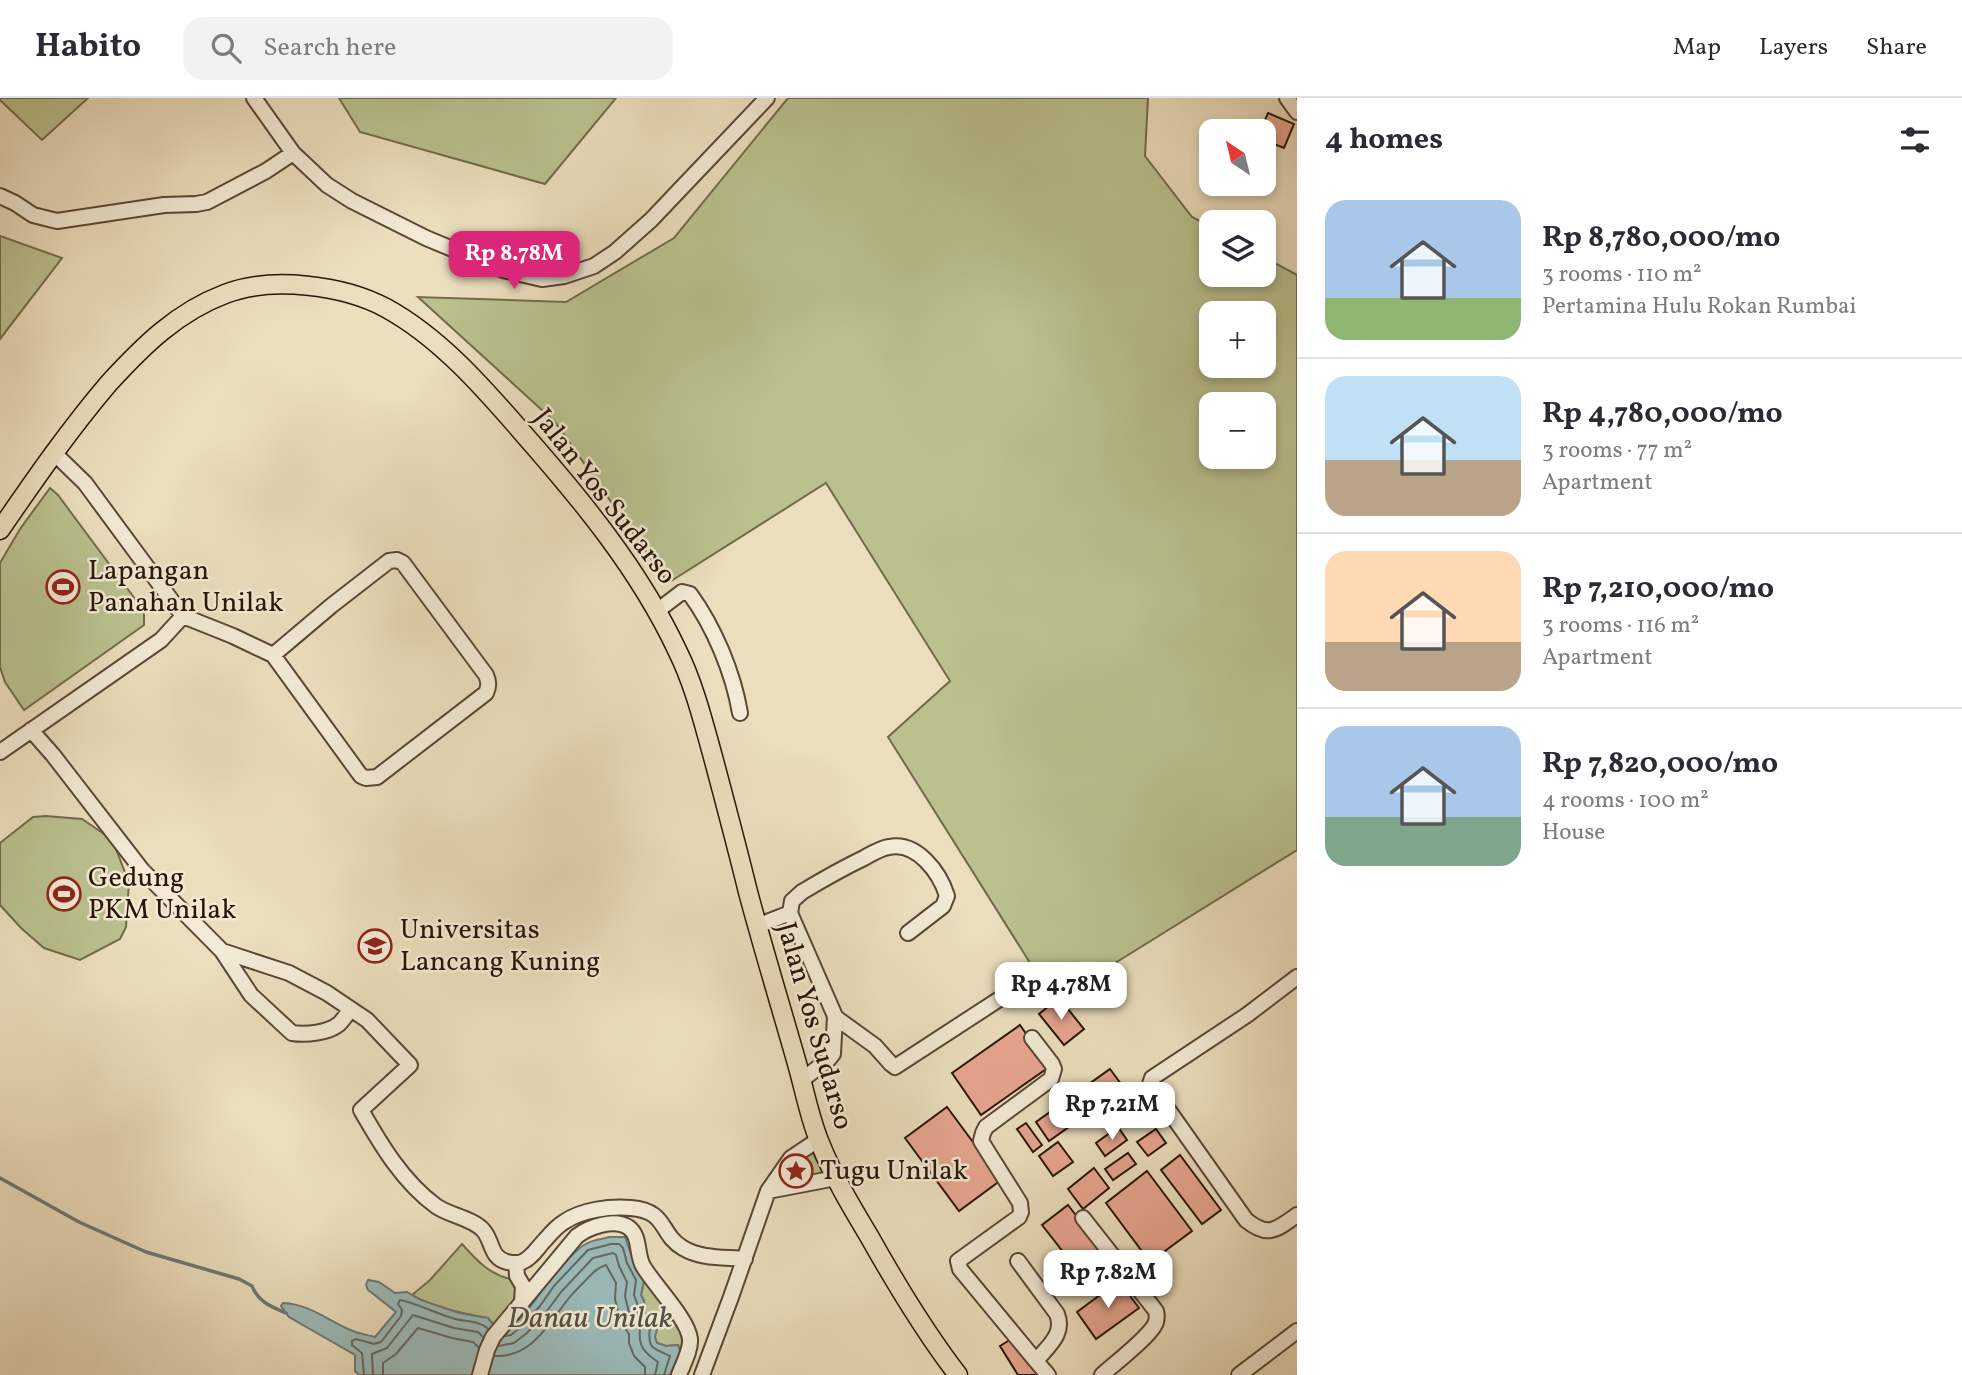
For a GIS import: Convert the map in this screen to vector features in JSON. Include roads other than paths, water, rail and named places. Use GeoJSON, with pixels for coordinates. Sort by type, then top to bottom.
{"type":"FeatureCollection","features":[{"type":"Feature","properties":{"kind":"main road","name":"Jalan Yos Sudarso"},"geometry":{"type":"LineString","coordinates":[[0,530],[53,452],[89,406],[135,355],[164,327],[226,293],[253,286],[301,285],[357,296],[403,318],[436,345],[487,392],[583,503],[621,555],[657,611],[679,652],[695,692],[757,926],[818,1140],[836,1178],[888,1270],[938,1349],[958,1375]]}},
{"type":"Feature","properties":{"kind":"street"},"geometry":{"type":"LineString","coordinates":[[254,98],[293,153],[327,185],[352,201],[503,270],[542,279],[564,276],[594,266],[615,253],[651,220],[767,98]]}},
{"type":"Feature","properties":{"kind":"street"},"geometry":{"type":"LineString","coordinates":[[1287,98],[1297,112]]}},
{"type":"Feature","properties":{"kind":"street"},"geometry":{"type":"LineString","coordinates":[[0,196],[33,215],[57,221],[163,205],[196,204],[207,202],[293,153]]}},
{"type":"Feature","properties":{"kind":"street"},"geometry":{"type":"LineString","coordinates":[[53,452],[85,483],[183,616],[273,656],[361,776],[377,777],[486,693],[489,682],[403,563],[397,560],[389,561],[273,656]]}},
{"type":"Feature","properties":{"kind":"street"},"geometry":{"type":"LineString","coordinates":[[657,611],[681,592],[690,594],[713,635],[731,677],[740,713]]}},
{"type":"Feature","properties":{"kind":"street"},"geometry":{"type":"LineString","coordinates":[[0,752],[161,640],[183,616]]}},
{"type":"Feature","properties":{"kind":"street"},"geometry":{"type":"LineString","coordinates":[[31,730],[142,870],[222,951],[251,995],[292,1033],[319,1032],[338,1025],[351,1009]]}},
{"type":"Feature","properties":{"kind":"street"},"geometry":{"type":"LineString","coordinates":[[802,1080],[833,1054],[835,1017],[790,913],[792,901],[802,892],[869,855],[889,847],[912,850],[928,862],[947,896],[943,906],[908,933]]}},
{"type":"Feature","properties":{"kind":"street"},"geometry":{"type":"LineString","coordinates":[[757,926],[790,913]]}},
{"type":"Feature","properties":{"kind":"street"},"geometry":{"type":"LineString","coordinates":[[222,951],[289,973],[327,993],[366,1020],[410,1065],[361,1110],[414,1188],[438,1208],[483,1229],[496,1257],[504,1262],[516,1264],[526,1261],[561,1223],[570,1218],[582,1213],[629,1207],[640,1209],[659,1219],[671,1237],[684,1249],[701,1256],[745,1259]]}},
{"type":"Feature","properties":{"kind":"street"},"geometry":{"type":"LineString","coordinates":[[1297,977],[1247,1015],[1152,1078],[1150,1084],[1246,1220],[1256,1229],[1268,1231],[1279,1228],[1297,1215]]}},
{"type":"Feature","properties":{"kind":"street"},"geometry":{"type":"LineString","coordinates":[[835,1017],[875,1046],[895,1067],[1027,979]]}},
{"type":"Feature","properties":{"kind":"street"},"geometry":{"type":"LineString","coordinates":[[1031,1038],[1052,1064],[1054,1073],[1051,1079],[986,1127],[981,1141],[1020,1203],[1021,1212],[1019,1217],[958,1261],[960,1269],[1048,1375]]}},
{"type":"Feature","properties":{"kind":"street"},"geometry":{"type":"LineString","coordinates":[[702,1375],[768,1191],[791,1158],[818,1140]]}},
{"type":"Feature","properties":{"kind":"street"},"geometry":{"type":"LineString","coordinates":[[768,1191],[836,1178]]}},
{"type":"Feature","properties":{"kind":"street"},"geometry":{"type":"LineString","coordinates":[[1083,1218],[1156,1311],[1157,1320],[1148,1334],[1102,1375]]}},
{"type":"Feature","properties":{"kind":"street"},"geometry":{"type":"LineString","coordinates":[[480,1375],[487,1350],[501,1326],[578,1236],[598,1225],[624,1225],[631,1229],[642,1265],[666,1296],[688,1333],[690,1341],[679,1375]]}},
{"type":"Feature","properties":{"kind":"street"},"geometry":{"type":"LineString","coordinates":[[1018,1261],[1058,1314],[1061,1324],[1059,1333],[1036,1361]]}},
{"type":"Feature","properties":{"kind":"street"},"geometry":{"type":"LineString","coordinates":[[516,1264],[517,1276],[523,1286],[522,1302]]}},
{"type":"Feature","properties":{"kind":"street"},"geometry":{"type":"LineString","coordinates":[[1239,1375],[1297,1331]]}},
{"type":"Feature","properties":{"kind":"water","name":"Danau Unilak"},"geometry":{"type":"Polygon","coordinates":[[[625,1237],[644,1280],[641,1295],[645,1313],[658,1325],[655,1337],[657,1343],[666,1346],[678,1345],[681,1352],[670,1375],[359,1375],[355,1371],[355,1355],[289,1317],[281,1306],[283,1303],[293,1304],[353,1331],[375,1337],[396,1312],[368,1290],[368,1280],[379,1282],[395,1293],[407,1292],[421,1300],[459,1313],[488,1318],[498,1330],[507,1328],[521,1318],[579,1248],[589,1242],[625,1237]]]}},
{"type":"Feature","properties":{"kind":"waterway"},"geometry":{"type":"LineString","coordinates":[[0,1178],[79,1222],[146,1252],[239,1279],[252,1286],[266,1303],[286,1313]]}},
{"type":"Feature","properties":{"kind":"place","name":"Lapangan Panahan Unilak"},"geometry":{"type":"Point","coordinates":[63,587]}},
{"type":"Feature","properties":{"kind":"place","name":"Gedung PKM Unilak"},"geometry":{"type":"Point","coordinates":[64,894]}},
{"type":"Feature","properties":{"kind":"place","name":"Universitas Lancang Kuning"},"geometry":{"type":"Point","coordinates":[375,946]}},
{"type":"Feature","properties":{"kind":"place","name":"Tugu Unilak"},"geometry":{"type":"Point","coordinates":[796,1171]}}]}
